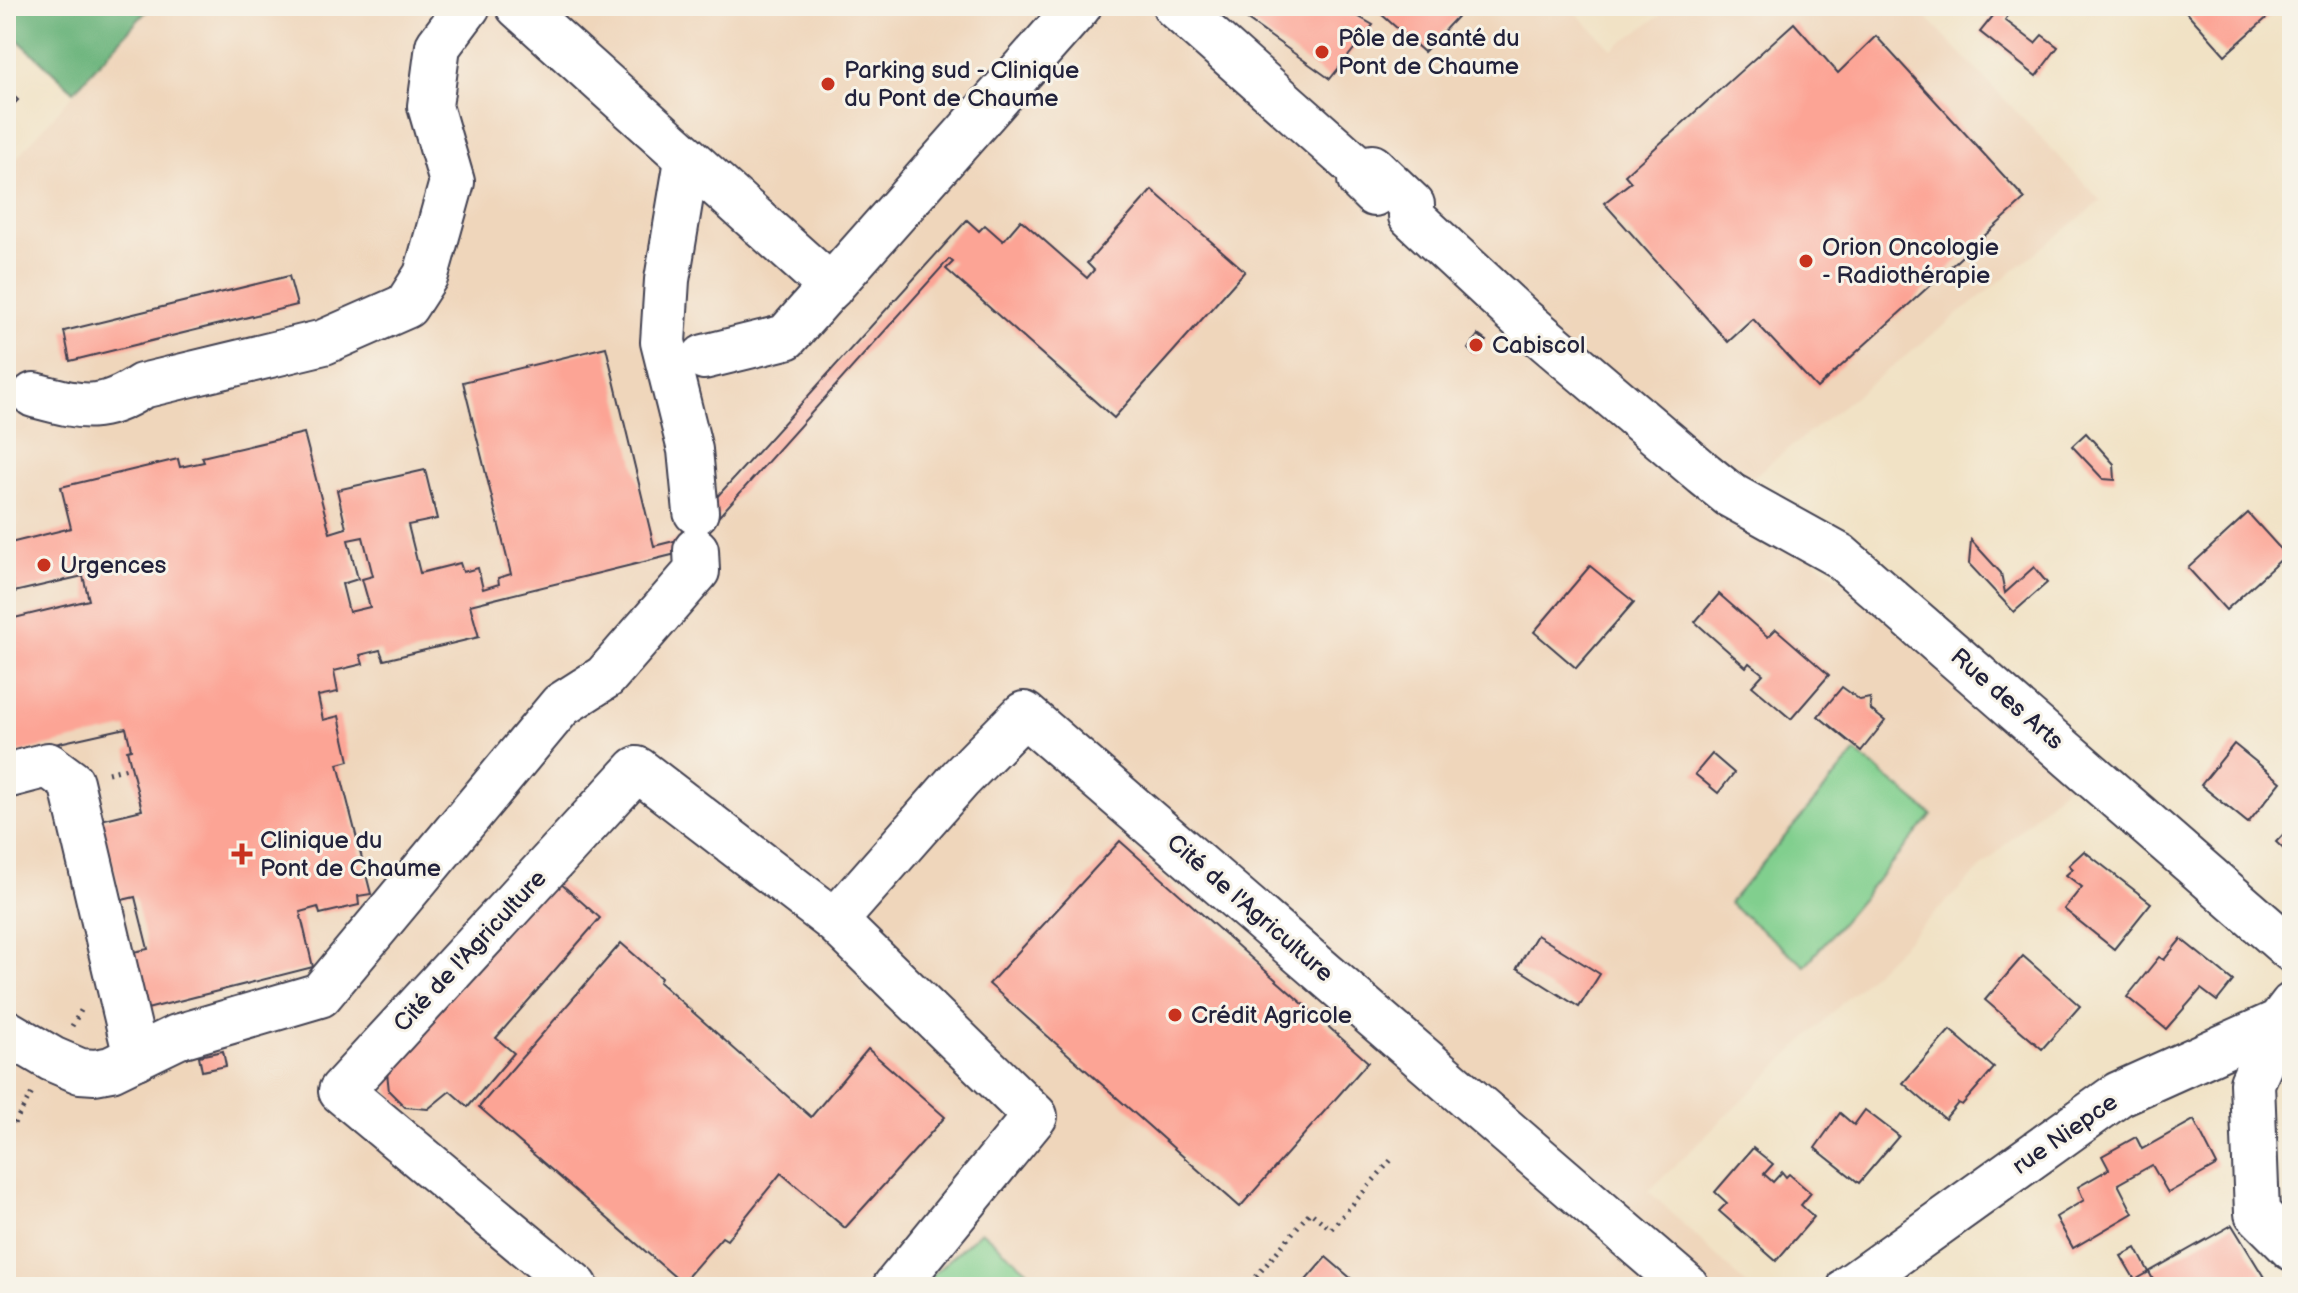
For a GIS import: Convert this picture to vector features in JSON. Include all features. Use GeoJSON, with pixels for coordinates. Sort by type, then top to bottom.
{"type":"FeatureCollection","features":[{"type":"Feature","properties":{"kind":"street"},"geometry":{"type":"LineString","coordinates":[[20,399],[118,377],[142,386],[324,342],[406,306],[426,275],[452,182],[430,106],[438,46],[468,6]]}},
{"type":"Feature","properties":{"kind":"street"},"geometry":{"type":"LineString","coordinates":[[518,6],[831,287]]}},
{"type":"Feature","properties":{"kind":"street"},"geometry":{"type":"LineString","coordinates":[[704,357],[786,337],[1079,6]]}},
{"type":"Feature","properties":{"kind":"street","name":"Rue des Arts"},"geometry":{"type":"LineString","coordinates":[[1175,6],[1360,170],[1360,180],[1398,217],[1411,216],[1524,321],[1730,495],[1840,556],[2292,950]]}},
{"type":"Feature","properties":{"kind":"street"},"geometry":{"type":"LineString","coordinates":[[6,1032],[80,1071],[111,1069],[177,1037],[320,995],[561,705],[605,677],[697,571],[690,450],[663,342],[667,280],[687,160]]}},
{"type":"Feature","properties":{"kind":"street","name":"Cité de l'Agriculture"},"geometry":{"type":"LineString","coordinates":[[835,921],[960,779],[1024,714],[1687,1287]]}},
{"type":"Feature","properties":{"kind":"street"},"geometry":{"type":"LineString","coordinates":[[6,776],[48,765],[71,782],[136,1057]]}},
{"type":"Feature","properties":{"kind":"street","name":"Cité de l'Agriculture"},"geometry":{"type":"LineString","coordinates":[[576,1287],[341,1091],[637,769],[835,921],[1035,1116],[895,1287]]}},
{"type":"Feature","properties":{"kind":"street"},"geometry":{"type":"LineString","coordinates":[[2285,1013],[2252,1083],[2257,1213],[2292,1248]]}},
{"type":"Feature","properties":{"kind":"street","name":"rue Niepce"},"geometry":{"type":"LineString","coordinates":[[1850,1287],[2119,1094],[2285,1013]]}},
{"type":"Feature","properties":{"kind":"path"},"geometry":{"type":"LineString","coordinates":[[1251,1283],[1310,1212],[1331,1229],[1392,1159]]}},
{"type":"Feature","properties":{"kind":"shaded area"},"geometry":{"type":"Polygon","coordinates":[[[151,6],[1569,6],[1612,49],[1674,6],[1916,6],[2101,201],[1730,495],[2085,767],[1649,1191],[1749,1287],[6,1287],[6,170],[151,6]]]}},
{"type":"Feature","properties":{"kind":"green space"},"geometry":{"type":"Polygon","coordinates":[[[6,6],[151,6],[74,91],[6,29],[6,6]]]}},
{"type":"Feature","properties":{"kind":"green space"},"geometry":{"type":"Polygon","coordinates":[[[1856,752],[1932,815],[1805,966],[1729,903],[1856,752]]]}},
{"type":"Feature","properties":{"kind":"green space"},"geometry":{"type":"Polygon","coordinates":[[[981,1231],[1047,1287],[919,1287],[981,1231]]]}},
{"type":"Feature","properties":{"kind":"building","name":"Pôle de santé du Pont de Chaume"},"geometry":{"type":"Polygon","coordinates":[[[1228,6],[1340,6],[1373,25],[1330,79],[1228,6]]]}},
{"type":"Feature","properties":{"kind":"building","name":"Pôle de santé du Pont de Chaume"},"geometry":{"type":"Polygon","coordinates":[[[1372,6],[1467,6],[1424,52],[1372,6]]]}},
{"type":"Feature","properties":{"kind":"building"},"geometry":{"type":"Polygon","coordinates":[[[2001,6],[2010,13],[2005,20],[2035,43],[2042,35],[2058,47],[2036,76],[1980,32],[2001,6]]]}},
{"type":"Feature","properties":{"kind":"building"},"geometry":{"type":"Polygon","coordinates":[[[2181,6],[2280,6],[2225,55],[2181,6]]]}},
{"type":"Feature","properties":{"kind":"building","name":"Orion Oncologie - Radiothérapie"},"geometry":{"type":"Polygon","coordinates":[[[1794,23],[1838,73],[1876,36],[2025,199],[1817,388],[1753,319],[1728,342],[1604,203],[1631,182],[1625,175],[1794,23]]]}},
{"type":"Feature","properties":{"kind":"building"},"geometry":{"type":"Polygon","coordinates":[[[6,89],[18,100],[6,112],[6,89]]]}},
{"type":"Feature","properties":{"kind":"building"},"geometry":{"type":"Polygon","coordinates":[[[1152,190],[1245,271],[1114,418],[946,269],[953,262],[949,259],[688,551],[470,605],[479,637],[384,660],[380,650],[360,655],[363,664],[334,671],[338,692],[318,696],[323,720],[339,716],[349,761],[338,764],[371,894],[358,896],[359,905],[320,914],[318,907],[300,912],[313,967],[147,1009],[133,952],[148,949],[135,897],[122,900],[101,820],[142,810],[127,750],[131,749],[126,728],[6,755],[6,620],[89,600],[83,576],[14,592],[6,544],[71,528],[61,487],[178,459],[180,467],[204,462],[202,457],[304,433],[330,533],[346,528],[337,490],[425,470],[437,519],[408,525],[420,573],[460,563],[463,572],[478,568],[483,589],[499,584],[498,578],[511,574],[463,382],[606,347],[654,546],[678,540],[967,220],[979,231],[985,225],[1003,241],[1021,220],[1087,278],[1094,270],[1087,263],[1152,190]],[[363,537],[348,540],[358,579],[342,584],[349,612],[370,607],[362,579],[373,576],[363,537]]]}},
{"type":"Feature","properties":{"kind":"building"},"geometry":{"type":"Polygon","coordinates":[[[289,276],[297,305],[70,361],[64,331],[289,276]]]}},
{"type":"Feature","properties":{"kind":"building","name":"Cabiscol"},"geometry":{"type":"Polygon","coordinates":[[[1478,335],[1486,341],[1474,355],[1468,349],[1478,335]]]}},
{"type":"Feature","properties":{"kind":"building"},"geometry":{"type":"Polygon","coordinates":[[[2086,433],[2114,464],[2115,480],[2103,479],[2072,446],[2086,433]]]}},
{"type":"Feature","properties":{"kind":"building"},"geometry":{"type":"Polygon","coordinates":[[[2248,513],[2286,555],[2226,610],[2188,568],[2248,513]]]}},
{"type":"Feature","properties":{"kind":"building"},"geometry":{"type":"Polygon","coordinates":[[[1971,540],[2001,573],[2005,593],[2034,567],[2047,583],[2014,612],[1969,564],[1971,540]]]}},
{"type":"Feature","properties":{"kind":"building"},"geometry":{"type":"Polygon","coordinates":[[[1590,566],[1634,602],[1576,668],[1534,632],[1590,566]]]}},
{"type":"Feature","properties":{"kind":"building"},"geometry":{"type":"Polygon","coordinates":[[[1719,594],[1768,637],[1776,629],[1829,675],[1791,719],[1752,686],[1763,674],[1749,663],[1746,667],[1695,622],[1719,594]]]}},
{"type":"Feature","properties":{"kind":"building"},"geometry":{"type":"Polygon","coordinates":[[[1842,687],[1860,700],[1870,698],[1871,710],[1885,721],[1861,751],[1818,716],[1842,687]]]}},
{"type":"Feature","properties":{"kind":"building"},"geometry":{"type":"Polygon","coordinates":[[[2234,744],[2281,782],[2248,823],[2201,785],[2234,744]]]}},
{"type":"Feature","properties":{"kind":"building"},"geometry":{"type":"Polygon","coordinates":[[[1712,754],[1734,773],[1718,793],[1695,774],[1712,754]]]}},
{"type":"Feature","properties":{"kind":"building"},"geometry":{"type":"Polygon","coordinates":[[[2292,825],[2292,857],[2276,842],[2292,825]]]}},
{"type":"Feature","properties":{"kind":"building"},"geometry":{"type":"Polygon","coordinates":[[[1120,841],[1368,1062],[1240,1207],[989,984],[1120,841]]]}},
{"type":"Feature","properties":{"kind":"building"},"geometry":{"type":"Polygon","coordinates":[[[2084,851],[2151,903],[2114,949],[2064,909],[2082,887],[2066,875],[2073,869],[2069,865],[2084,851]]]}},
{"type":"Feature","properties":{"kind":"building"},"geometry":{"type":"Polygon","coordinates":[[[551,875],[600,918],[496,1038],[514,1053],[468,1107],[450,1091],[428,1109],[405,1107],[389,1091],[387,1072],[551,875]]]}},
{"type":"Feature","properties":{"kind":"building"},"geometry":{"type":"Polygon","coordinates":[[[1537,935],[1600,974],[1579,1007],[1517,968],[1537,935]]]}},
{"type":"Feature","properties":{"kind":"building"},"geometry":{"type":"Polygon","coordinates":[[[2181,939],[2233,981],[2217,1001],[2201,989],[2166,1029],[2127,997],[2159,957],[2164,960],[2181,939]]]}},
{"type":"Feature","properties":{"kind":"building"},"geometry":{"type":"Polygon","coordinates":[[[621,943],[661,978],[659,982],[811,1117],[868,1049],[945,1117],[845,1228],[781,1173],[727,1240],[722,1237],[682,1283],[479,1107],[621,943]]]}},
{"type":"Feature","properties":{"kind":"building"},"geometry":{"type":"Polygon","coordinates":[[[2023,956],[2080,1006],[2042,1049],[1985,1000],[2023,956]]]}},
{"type":"Feature","properties":{"kind":"building"},"geometry":{"type":"Polygon","coordinates":[[[1950,1030],[1994,1068],[1962,1105],[1958,1103],[1945,1119],[1903,1083],[1950,1030]]]}},
{"type":"Feature","properties":{"kind":"building"},"geometry":{"type":"Polygon","coordinates":[[[223,1051],[226,1066],[202,1071],[199,1056],[223,1051]]]}},
{"type":"Feature","properties":{"kind":"building"},"geometry":{"type":"Polygon","coordinates":[[[1865,1110],[1899,1136],[1859,1183],[1815,1148],[1840,1113],[1854,1125],[1865,1110]]]}},
{"type":"Feature","properties":{"kind":"building"},"geometry":{"type":"Polygon","coordinates":[[[2194,1120],[2217,1165],[2168,1193],[2152,1165],[2118,1184],[2133,1213],[2073,1248],[2056,1217],[2084,1200],[2078,1187],[2109,1169],[2102,1156],[2136,1137],[2142,1149],[2194,1120]]]}},
{"type":"Feature","properties":{"kind":"building"},"geometry":{"type":"Polygon","coordinates":[[[1753,1148],[1773,1164],[1764,1174],[1773,1182],[1782,1172],[1786,1177],[1789,1174],[1811,1193],[1801,1205],[1814,1217],[1776,1261],[1719,1211],[1727,1203],[1715,1192],[1753,1148]]]}},
{"type":"Feature","properties":{"kind":"building"},"geometry":{"type":"Polygon","coordinates":[[[2232,1225],[2270,1287],[2157,1287],[2149,1272],[2232,1225]]]}},
{"type":"Feature","properties":{"kind":"building"},"geometry":{"type":"Polygon","coordinates":[[[2136,1248],[2149,1272],[2135,1280],[2121,1256],[2136,1248]]]}},
{"type":"Feature","properties":{"kind":"building"},"geometry":{"type":"Polygon","coordinates":[[[1326,1257],[1361,1287],[1300,1287],[1326,1257]]]}},
{"type":"Feature","properties":{"kind":"place","name":"Pôle de santé du Pont de Chaume"},"geometry":{"type":"Point","coordinates":[1322,52]}},
{"type":"Feature","properties":{"kind":"place","name":"Parking sud - Clinique du Pont de Chaume"},"geometry":{"type":"Point","coordinates":[828,84]}},
{"type":"Feature","properties":{"kind":"place","name":"Orion Oncologie - Radiothérapie"},"geometry":{"type":"Point","coordinates":[1806,261]}},
{"type":"Feature","properties":{"kind":"place","name":"Cabiscol"},"geometry":{"type":"Point","coordinates":[1476,345]}},
{"type":"Feature","properties":{"kind":"place","name":"Urgences"},"geometry":{"type":"Point","coordinates":[44,565]}},
{"type":"Feature","properties":{"kind":"place","name":"Clinique du Pont de Chaume"},"geometry":{"type":"Point","coordinates":[242,854]}},
{"type":"Feature","properties":{"kind":"place","name":"Crédit Agricole"},"geometry":{"type":"Point","coordinates":[1175,1015]}}]}
